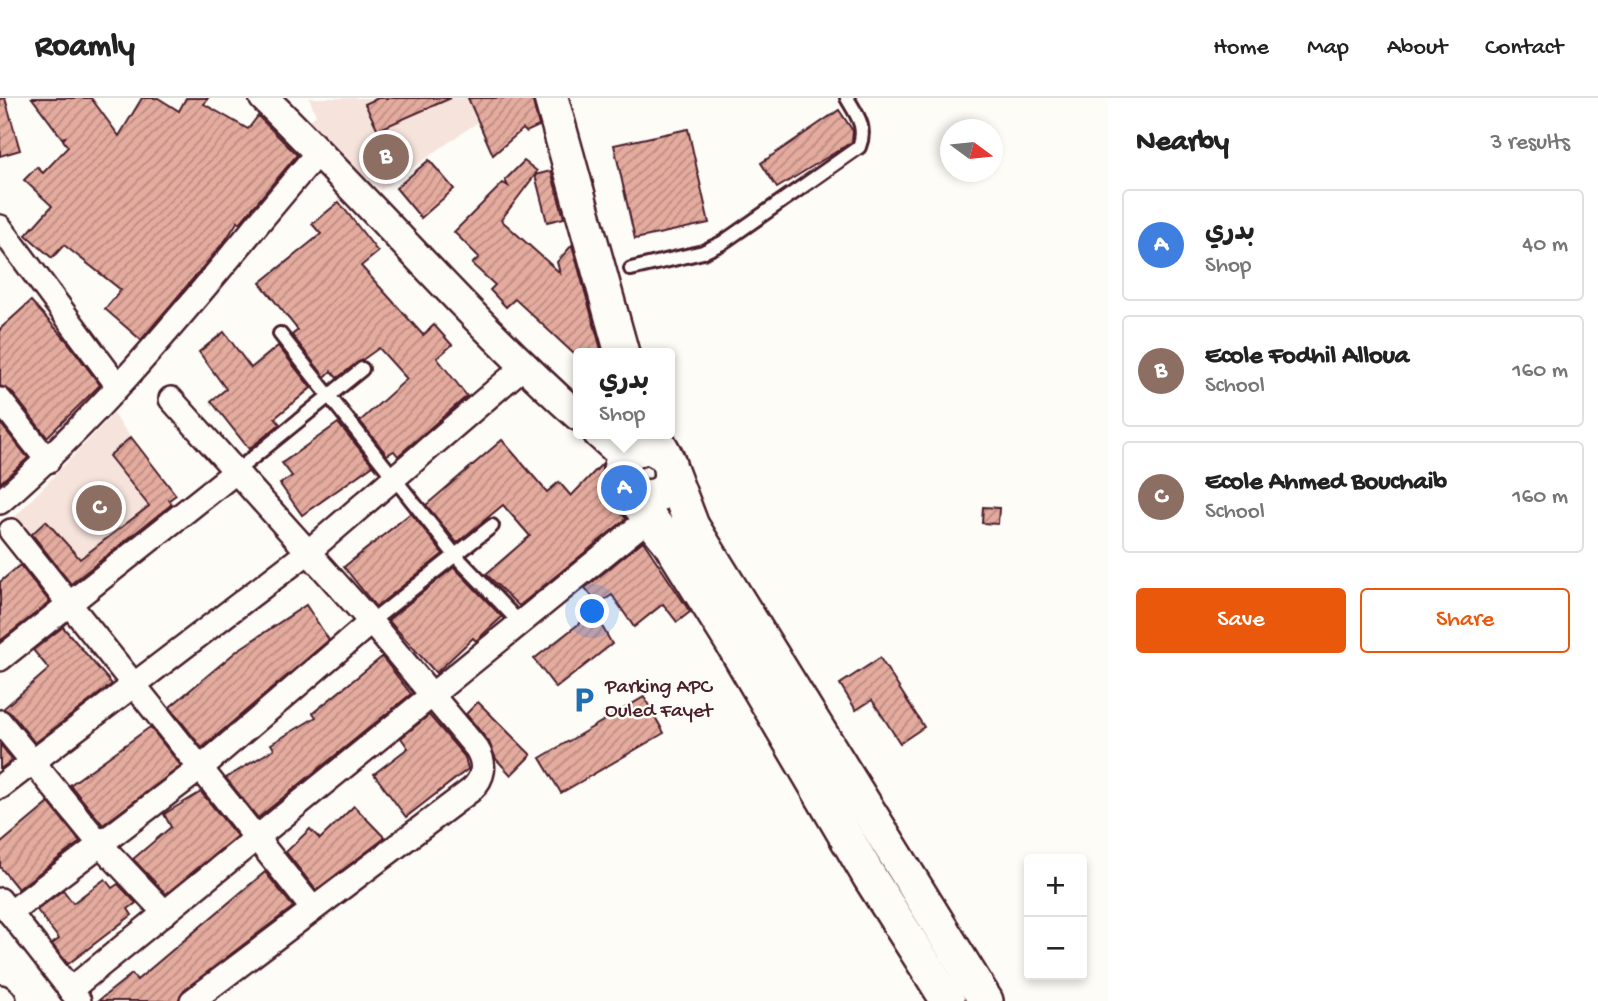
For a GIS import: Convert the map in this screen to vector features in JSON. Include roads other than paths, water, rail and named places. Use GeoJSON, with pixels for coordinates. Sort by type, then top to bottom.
{"type":"FeatureCollection","features":[{"type":"Feature","properties":{"kind":"main road"},"geometry":{"type":"LineString","coordinates":[[551,98],[621,348]]}},
{"type":"Feature","properties":{"kind":"main road"},"geometry":{"type":"LineString","coordinates":[[645,451],[621,475],[628,491],[669,542],[731,641],[869,876],[948,1001]]}},
{"type":"Feature","properties":{"kind":"main road"},"geometry":{"type":"LineString","coordinates":[[628,491],[643,497],[656,495],[669,482],[645,451]]}},
{"type":"Feature","properties":{"kind":"main road"},"geometry":{"type":"LineString","coordinates":[[645,451],[986,1001]]}},
{"type":"Feature","properties":{"kind":"street"},"geometry":{"type":"LineString","coordinates":[[264,98],[318,151],[523,367],[573,411]]}},
{"type":"Feature","properties":{"kind":"street"},"geometry":{"type":"LineString","coordinates":[[0,502],[48,461],[118,386],[318,151]]}},
{"type":"Feature","properties":{"kind":"street"},"geometry":{"type":"LineString","coordinates":[[0,227],[118,386]]}},
{"type":"Feature","properties":{"kind":"street"},"geometry":{"type":"LineString","coordinates":[[0,788],[308,552],[394,480],[469,410],[523,367]]}},
{"type":"Feature","properties":{"kind":"street"},"geometry":{"type":"LineString","coordinates":[[171,399],[234,473],[371,622],[481,756],[481,778],[471,790],[192,1001]]}},
{"type":"Feature","properties":{"kind":"street"},"geometry":{"type":"LineString","coordinates":[[0,400],[48,461]]}},
{"type":"Feature","properties":{"kind":"street"},"geometry":{"type":"LineString","coordinates":[[612,439],[645,451]]}},
{"type":"Feature","properties":{"kind":"street"},"geometry":{"type":"LineString","coordinates":[[0,659],[234,473]]}},
{"type":"Feature","properties":{"kind":"street"},"geometry":{"type":"LineString","coordinates":[[371,622],[202,767],[100,844],[5,906],[75,995],[165,913],[649,518]]}},
{"type":"Feature","properties":{"kind":"street"},"geometry":{"type":"LineString","coordinates":[[11,531],[313,909]]}},
{"type":"Feature","properties":{"kind":"street"},"geometry":{"type":"LineString","coordinates":[[0,722],[100,844],[165,913]]}},
{"type":"Feature","properties":{"kind":"street"},"geometry":{"type":"LineString","coordinates":[[0,997],[4,1001]]}},
{"type":"Feature","properties":{"kind":"lane"},"geometry":{"type":"LineString","coordinates":[[631,269],[703,252],[722,243],[859,147],[864,136],[863,126],[847,98]]}},
{"type":"Feature","properties":{"kind":"lane"},"geometry":{"type":"LineString","coordinates":[[280,334],[455,555],[520,623]]}},
{"type":"Feature","properties":{"kind":"lane"},"geometry":{"type":"LineString","coordinates":[[234,473],[362,369]]}},
{"type":"Feature","properties":{"kind":"lane"},"geometry":{"type":"LineString","coordinates":[[371,622],[492,526]]}},
{"type":"Feature","properties":{"kind":"place","name":"Ecole Fodhil Alloua"},"geometry":{"type":"Point","coordinates":[386,157]}},
{"type":"Feature","properties":{"kind":"place","name":"بدري"},"geometry":{"type":"Point","coordinates":[624,488]}},
{"type":"Feature","properties":{"kind":"place","name":"Ecole Ahmed Bouchaib"},"geometry":{"type":"Point","coordinates":[99,508]}},
{"type":"Feature","properties":{"kind":"place","name":"Parking APC Ouled Fayet"},"geometry":{"type":"Point","coordinates":[584,700]}}]}
